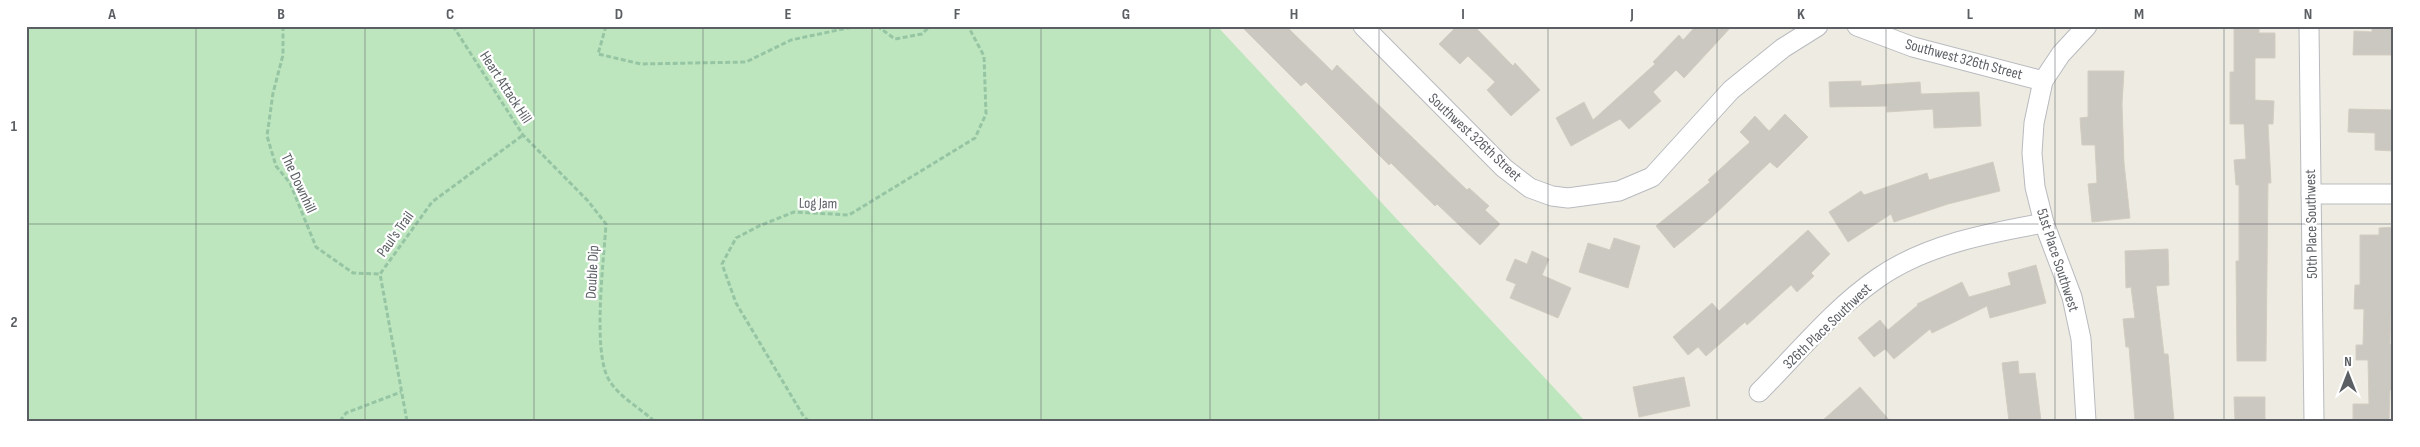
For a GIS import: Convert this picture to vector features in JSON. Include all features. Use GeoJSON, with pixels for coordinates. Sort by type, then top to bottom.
{"type":"FeatureCollection","features":[{"type":"Feature","properties":{"kind":"street","name":"Southwest 326th Street"},"geometry":{"type":"LineString","coordinates":[[1364,26],[1504,168],[1530,188],[1552,196],[1568,198],[1620,191],[1652,177],[1731,90],[1782,48],[1818,26]]}},
{"type":"Feature","properties":{"kind":"street","name":"Southwest 326th Street"},"geometry":{"type":"LineString","coordinates":[[1857,26],[1913,47],[2043,81]]}},
{"type":"Feature","properties":{"kind":"street","name":"51st Place Southwest"},"geometry":{"type":"LineString","coordinates":[[2086,421],[2081,339],[2072,297],[2044,224],[2035,187],[2032,153],[2034,123],[2043,81],[2061,54],[2087,26]]}},
{"type":"Feature","properties":{"kind":"street","name":"50th Place Southwest"},"geometry":{"type":"LineString","coordinates":[[2309,26],[2314,421]]}},
{"type":"Feature","properties":{"kind":"street"},"geometry":{"type":"LineString","coordinates":[[2311,194],[2394,194]]}},
{"type":"Feature","properties":{"kind":"street","name":"326th Place Southwest"},"geometry":{"type":"LineString","coordinates":[[1759,392],[1852,299],[1878,278],[1924,254],[1968,240],[2044,224]]}},
{"type":"Feature","properties":{"kind":"path","name":"The Downhill"},"geometry":{"type":"LineString","coordinates":[[284,26],[283,55],[273,93],[267,136],[276,166],[290,183],[316,247],[353,273],[380,274]]}},
{"type":"Feature","properties":{"kind":"path","name":"Heart Attack Hill"},"geometry":{"type":"LineString","coordinates":[[453,26],[523,135]]}},
{"type":"Feature","properties":{"kind":"path"},"geometry":{"type":"LineString","coordinates":[[606,26],[598,54],[641,64],[746,62],[791,40],[857,26]]}},
{"type":"Feature","properties":{"kind":"path"},"geometry":{"type":"LineString","coordinates":[[877,26],[895,40],[922,34],[930,26]]}},
{"type":"Feature","properties":{"kind":"path","name":"Log Jam"},"geometry":{"type":"LineString","coordinates":[[809,421],[804,417],[736,303],[722,264],[736,238],[759,226],[794,212],[849,214],[975,138],[986,114],[984,56],[968,26]]}},
{"type":"Feature","properties":{"kind":"path","name":"Paul's Trail"},"geometry":{"type":"LineString","coordinates":[[407,421],[380,274],[432,202],[523,135]]}},
{"type":"Feature","properties":{"kind":"path","name":"Double Dip"},"geometry":{"type":"LineString","coordinates":[[523,135],[588,201],[606,224],[601,301],[601,353],[608,378],[620,395],[654,421]]}},
{"type":"Feature","properties":{"kind":"path"},"geometry":{"type":"LineString","coordinates":[[340,421],[346,413],[402,392]]}},
{"type":"Feature","properties":{"kind":"green space"},"geometry":{"type":"Polygon","coordinates":[[[26,26],[1217,26],[1585,421],[26,421],[26,26]]]}},
{"type":"Feature","properties":{"kind":"building"},"geometry":{"type":"Polygon","coordinates":[[[1241,26],[1286,26],[1332,71],[1337,65],[1467,190],[1469,188],[1489,206],[1485,210],[1500,224],[1480,245],[1437,204],[1435,206],[1391,163],[1389,165],[1306,82],[1301,86],[1241,26]]]}},
{"type":"Feature","properties":{"kind":"building"},"geometry":{"type":"Polygon","coordinates":[[[1457,26],[1474,26],[1513,66],[1515,63],[1540,90],[1511,116],[1487,90],[1495,82],[1468,56],[1460,64],[1439,44],[1457,26]]]}},
{"type":"Feature","properties":{"kind":"building"},"geometry":{"type":"Polygon","coordinates":[[[1696,26],[1732,26],[1684,78],[1676,70],[1653,92],[1661,101],[1629,129],[1620,119],[1571,146],[1556,118],[1584,102],[1593,120],[1655,64],[1653,62],[1679,35],[1683,40],[1696,26]]]}},
{"type":"Feature","properties":{"kind":"building"},"geometry":{"type":"Polygon","coordinates":[[[2234,26],[2259,26],[2259,33],[2275,33],[2275,58],[2255,58],[2255,100],[2274,101],[2273,124],[2268,124],[2271,183],[2268,183],[2266,361],[2237,361],[2236,261],[2239,261],[2239,185],[2236,185],[2234,160],[2246,159],[2244,124],[2230,124],[2230,72],[2234,72],[2234,26]]]}},
{"type":"Feature","properties":{"kind":"building"},"geometry":{"type":"Polygon","coordinates":[[[2372,26],[2394,26],[2394,55],[2353,55],[2354,31],[2372,32],[2372,26]]]}},
{"type":"Feature","properties":{"kind":"building"},"geometry":{"type":"Polygon","coordinates":[[[2088,71],[2124,71],[2122,104],[2124,163],[2130,218],[2092,222],[2088,184],[2097,183],[2095,145],[2082,145],[2080,118],[2088,117],[2088,71]]]}},
{"type":"Feature","properties":{"kind":"building"},"geometry":{"type":"Polygon","coordinates":[[[1861,81],[1861,86],[1920,82],[1921,94],[1979,92],[1981,126],[1934,128],[1933,109],[1887,112],[1887,106],[1830,107],[1829,82],[1861,81]]]}},
{"type":"Feature","properties":{"kind":"building"},"geometry":{"type":"Polygon","coordinates":[[[2349,109],[2394,110],[2394,151],[2375,150],[2375,133],[2348,132],[2349,109]]]}},
{"type":"Feature","properties":{"kind":"building"},"geometry":{"type":"Polygon","coordinates":[[[1785,114],[1808,137],[1777,168],[1770,162],[1713,216],[1674,248],[1656,226],[1710,182],[1708,180],[1750,142],[1740,132],[1755,116],[1769,131],[1785,114]]]}},
{"type":"Feature","properties":{"kind":"building"},"geometry":{"type":"Polygon","coordinates":[[[1993,162],[2000,191],[1948,204],[1894,222],[1891,214],[1848,242],[1829,212],[1861,191],[1864,195],[1927,173],[1929,180],[1993,162]]]}},
{"type":"Feature","properties":{"kind":"building"},"geometry":{"type":"Polygon","coordinates":[[[2394,227],[2390,344],[2392,344],[2392,390],[2390,390],[2389,421],[2353,421],[2353,404],[2369,404],[2368,360],[2356,360],[2356,345],[2363,345],[2364,309],[2354,309],[2355,285],[2360,285],[2360,235],[2379,235],[2379,228],[2394,227]]]}},
{"type":"Feature","properties":{"kind":"building"},"geometry":{"type":"Polygon","coordinates":[[[1808,230],[1830,254],[1811,273],[1814,276],[1797,292],[1791,285],[1747,325],[1745,322],[1706,356],[1698,347],[1688,355],[1673,337],[1712,303],[1719,311],[1808,230]]]}},
{"type":"Feature","properties":{"kind":"building"},"geometry":{"type":"Polygon","coordinates":[[[1614,238],[1640,246],[1628,288],[1579,272],[1588,243],[1610,250],[1614,238]]]}},
{"type":"Feature","properties":{"kind":"building"},"geometry":{"type":"Polygon","coordinates":[[[2168,249],[2169,285],[2156,286],[2164,354],[2168,354],[2174,421],[2135,421],[2129,347],[2126,347],[2123,319],[2135,318],[2131,287],[2126,288],[2125,251],[2168,249]]]}},
{"type":"Feature","properties":{"kind":"building"},"geometry":{"type":"Polygon","coordinates":[[[1532,251],[1549,259],[1542,275],[1571,288],[1558,318],[1510,298],[1516,284],[1506,280],[1515,259],[1527,264],[1532,251]]]}},
{"type":"Feature","properties":{"kind":"building"},"geometry":{"type":"Polygon","coordinates":[[[2036,265],[2046,303],[1990,318],[1987,306],[1932,333],[1930,329],[1894,359],[1885,349],[1874,357],[1858,338],[1880,320],[1888,330],[1917,304],[1962,282],[1969,297],[2011,285],[2008,273],[2036,265]]]}},
{"type":"Feature","properties":{"kind":"building"},"geometry":{"type":"Polygon","coordinates":[[[2018,361],[2019,374],[2035,373],[2041,421],[2009,421],[2002,363],[2018,361]]]}},
{"type":"Feature","properties":{"kind":"building"},"geometry":{"type":"Polygon","coordinates":[[[1684,377],[1690,406],[1639,417],[1633,387],[1684,377]]]}},
{"type":"Feature","properties":{"kind":"building"},"geometry":{"type":"Polygon","coordinates":[[[1860,387],[1890,421],[1822,421],[1860,387]]]}},
{"type":"Feature","properties":{"kind":"building"},"geometry":{"type":"Polygon","coordinates":[[[2234,397],[2265,397],[2265,421],[2235,421],[2234,397]]]}}]}
